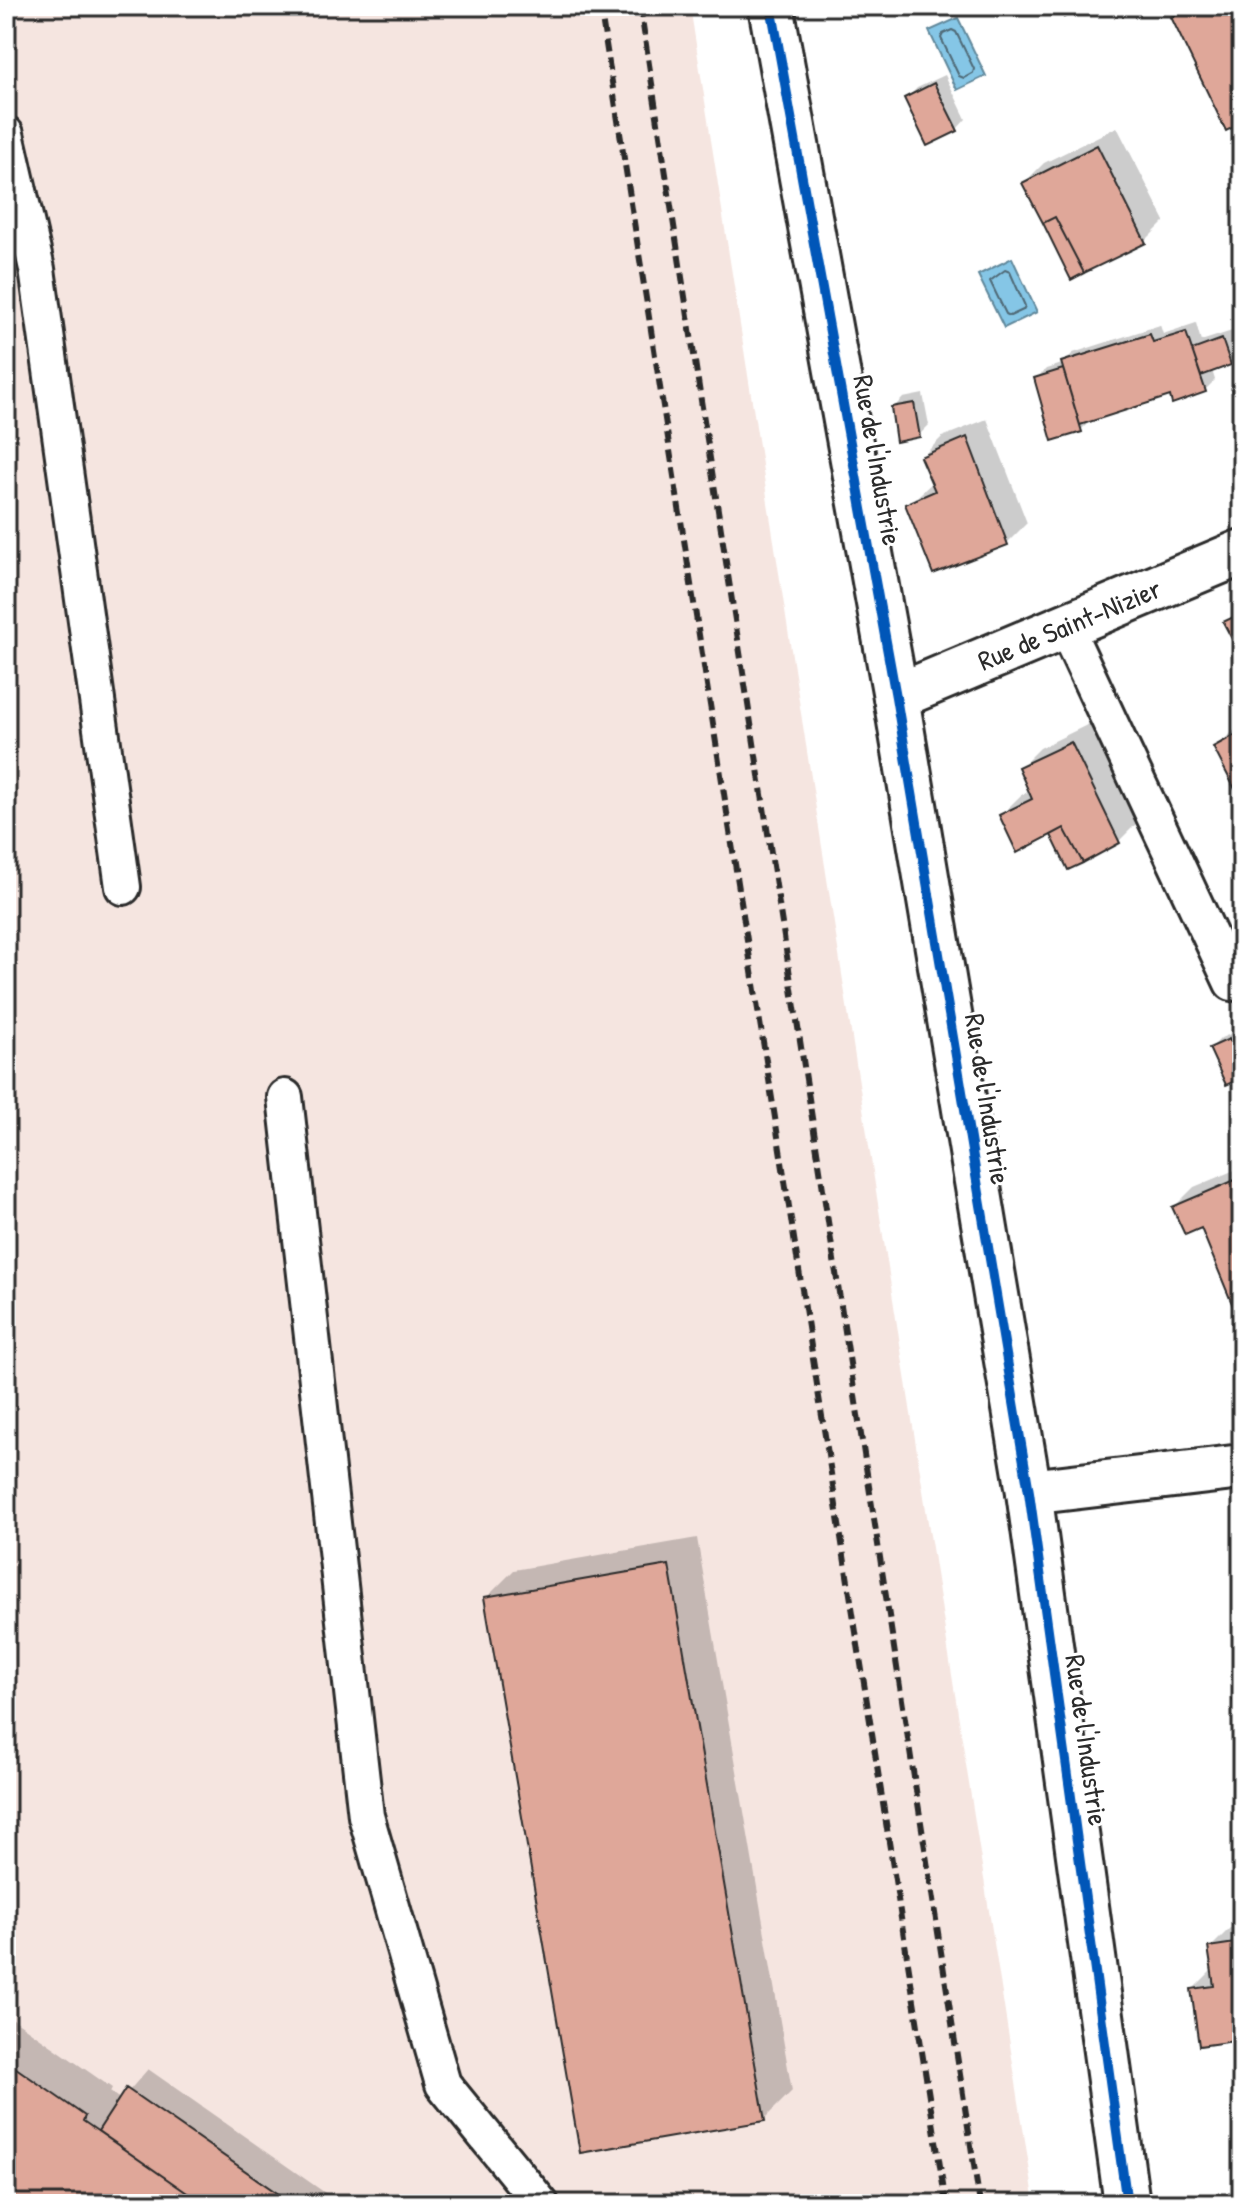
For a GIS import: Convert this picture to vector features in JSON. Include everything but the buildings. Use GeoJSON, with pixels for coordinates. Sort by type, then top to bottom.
{"type":"FeatureCollection","features":[{"type":"Feature","properties":{"kind":"street","name":"Rue de l'Industrie"},"geometry":{"type":"LineString","coordinates":[[771,6],[896,697],[1029,1492],[1127,2204]]}},
{"type":"Feature","properties":{"kind":"street","name":"Rue de Saint-Nizier"},"geometry":{"type":"LineString","coordinates":[[896,697],[1242,552]]}},
{"type":"Feature","properties":{"kind":"street"},"geometry":{"type":"LineString","coordinates":[[1029,1492],[1242,1467]]}},
{"type":"Feature","properties":{"kind":"lane"},"geometry":{"type":"LineString","coordinates":[[6,134],[37,269],[123,887]]}},
{"type":"Feature","properties":{"kind":"lane"},"geometry":{"type":"LineString","coordinates":[[1065,626],[1232,983]]}},
{"type":"Feature","properties":{"kind":"lane"},"geometry":{"type":"LineString","coordinates":[[285,1097],[366,1816],[443,2084],[541,2204]]}},
{"type":"Feature","properties":{"kind":"shaded area"},"geometry":{"type":"Polygon","coordinates":[[[6,6],[690,6],[1035,2204],[6,2204],[6,6]]]}},
{"type":"Feature","properties":{"kind":"water"},"geometry":{"type":"Polygon","coordinates":[[[958,18],[986,76],[957,90],[929,31],[958,18]]]}},
{"type":"Feature","properties":{"kind":"water"},"geometry":{"type":"Polygon","coordinates":[[[1012,258],[1037,312],[1004,328],[978,275],[1012,258]]]}},
{"type":"Feature","properties":{"kind":"railway"},"geometry":{"type":"LineString","coordinates":[[600,6],[946,2204]]}},
{"type":"Feature","properties":{"kind":"railway"},"geometry":{"type":"LineString","coordinates":[[640,6],[980,2204]]}},
{"type":"Feature","properties":{"kind":"cycle path"},"geometry":{"type":"LineString","coordinates":[[771,6],[896,697],[1029,1492],[1127,2204]]}}]}
